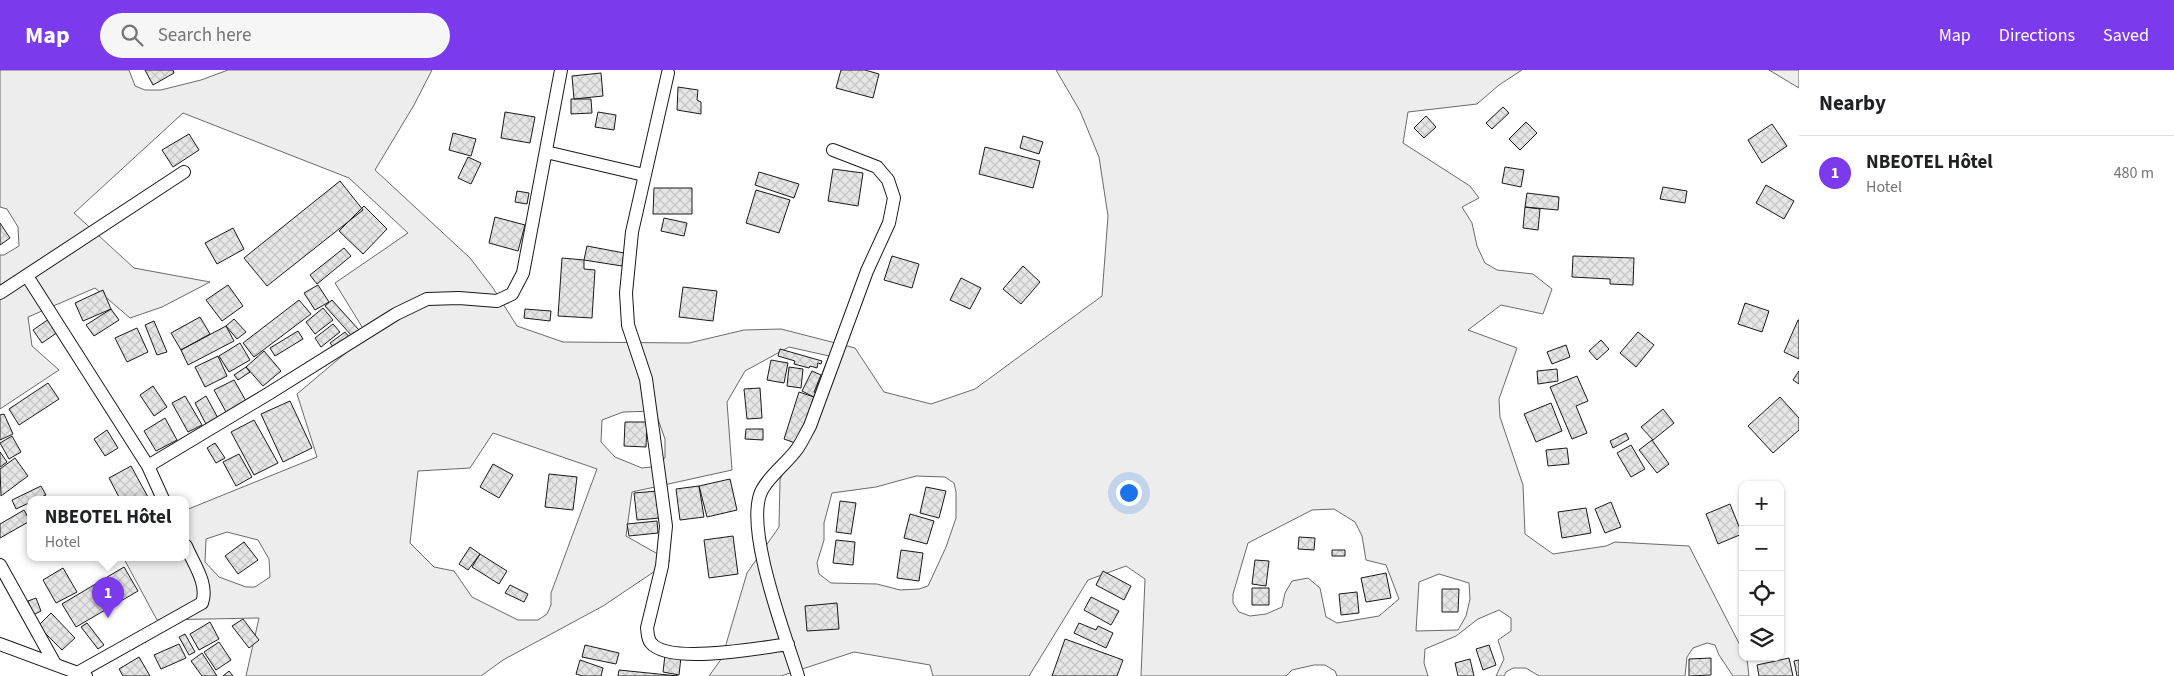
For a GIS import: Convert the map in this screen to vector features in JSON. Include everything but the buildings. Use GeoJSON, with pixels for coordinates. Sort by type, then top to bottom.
{"type":"FeatureCollection","features":[{"type":"Feature","properties":{"kind":"street"},"geometry":{"type":"LineString","coordinates":[[148,466],[396,314],[426,299],[459,298],[497,301],[512,294],[524,273],[561,70]]}},
{"type":"Feature","properties":{"kind":"street"},"geometry":{"type":"LineString","coordinates":[[668,73],[632,232],[626,292],[628,325],[646,379],[666,526],[662,566],[647,628],[648,636],[652,644],[663,650],[686,654],[729,653],[788,644]]}},
{"type":"Feature","properties":{"kind":"street"},"geometry":{"type":"LineString","coordinates":[[798,676],[775,603],[761,546],[757,516],[762,491],[797,449],[810,426],[867,271],[889,222],[894,198],[888,180],[877,167],[833,150]]}},
{"type":"Feature","properties":{"kind":"street"},"geometry":{"type":"LineString","coordinates":[[546,152],[644,175]]}},
{"type":"Feature","properties":{"kind":"street"},"geometry":{"type":"LineString","coordinates":[[0,293],[184,172]]}},
{"type":"Feature","properties":{"kind":"street"},"geometry":{"type":"LineString","coordinates":[[27,276],[148,466],[162,496]]}},
{"type":"Feature","properties":{"kind":"street"},"geometry":{"type":"LineString","coordinates":[[0,644],[82,674],[202,603],[205,595],[202,582],[189,553]]}},
{"type":"Feature","properties":{"kind":"street"},"geometry":{"type":"LineString","coordinates":[[0,566],[55,664]]}},
{"type":"Feature","properties":{"kind":"shaded area"},"geometry":{"type":"Polygon","coordinates":[[[0,70],[129,70],[135,86],[145,90],[161,90],[201,80],[228,70],[432,70],[414,105],[375,170],[470,258],[493,288],[517,326],[563,342],[689,343],[744,330],[781,329],[855,348],[884,392],[931,404],[975,389],[1102,296],[1108,216],[1099,157],[1080,111],[1056,70],[1522,70],[1499,85],[1477,104],[1408,112],[1403,143],[1470,186],[1479,198],[1462,207],[1472,223],[1477,246],[1485,263],[1497,270],[1533,274],[1552,289],[1543,314],[1501,305],[1468,330],[1517,348],[1499,399],[1500,417],[1523,485],[1525,534],[1553,554],[1606,546],[1615,542],[1689,546],[1739,643],[1739,661],[1747,661],[1749,676],[1733,676],[1719,655],[1715,645],[1707,643],[1693,648],[1687,657],[1685,676],[1539,676],[1526,668],[1513,668],[1506,672],[1504,676],[1496,676],[1504,659],[1498,640],[1511,631],[1511,618],[1499,610],[1478,619],[1456,636],[1425,649],[1424,663],[1428,676],[1337,676],[1335,671],[1325,665],[1314,665],[1292,670],[1286,676],[1141,676],[1145,579],[1126,566],[1088,580],[1029,676],[933,676],[930,665],[854,652],[781,676],[709,676],[722,658],[747,573],[779,527],[780,480],[829,356],[789,347],[745,371],[727,402],[732,470],[632,492],[626,536],[670,561],[603,606],[503,660],[481,676],[246,676],[259,618],[157,620],[125,561],[189,561],[189,509],[317,457],[297,394],[367,335],[335,283],[408,233],[349,178],[183,113],[74,213],[134,268],[210,282],[162,307],[130,318],[95,288],[28,317],[32,346],[59,370],[0,409],[0,255],[4,255],[19,246],[18,227],[7,209],[0,207],[0,70]],[[655,411],[623,412],[602,420],[601,442],[615,457],[642,468],[651,467],[665,458],[665,439],[655,411]],[[493,433],[470,468],[418,471],[410,543],[434,567],[454,571],[472,597],[518,620],[538,620],[547,614],[551,605],[551,593],[597,469],[493,433]],[[916,476],[876,487],[832,493],[824,523],[824,540],[817,563],[819,574],[831,583],[877,584],[900,590],[919,589],[928,586],[946,547],[956,518],[956,492],[954,483],[945,477],[916,476]],[[1334,509],[1312,510],[1248,543],[1233,594],[1233,603],[1239,612],[1250,616],[1266,614],[1282,607],[1285,593],[1292,581],[1308,578],[1320,588],[1326,617],[1337,623],[1379,616],[1399,599],[1386,565],[1366,560],[1362,536],[1355,522],[1334,509]],[[227,532],[206,539],[205,562],[219,577],[246,587],[255,587],[270,577],[269,559],[258,540],[227,532]],[[1439,574],[1419,582],[1416,631],[1458,630],[1466,616],[1470,599],[1469,583],[1439,574]]]}},
{"type":"Feature","properties":{"kind":"shaded area"},"geometry":{"type":"Polygon","coordinates":[[[1769,70],[1799,70],[1799,88],[1769,70]]]}},
{"type":"Feature","properties":{"kind":"place","name":"NBEOTEL Hôtel"},"geometry":{"type":"Point","coordinates":[108,618]}}]}
